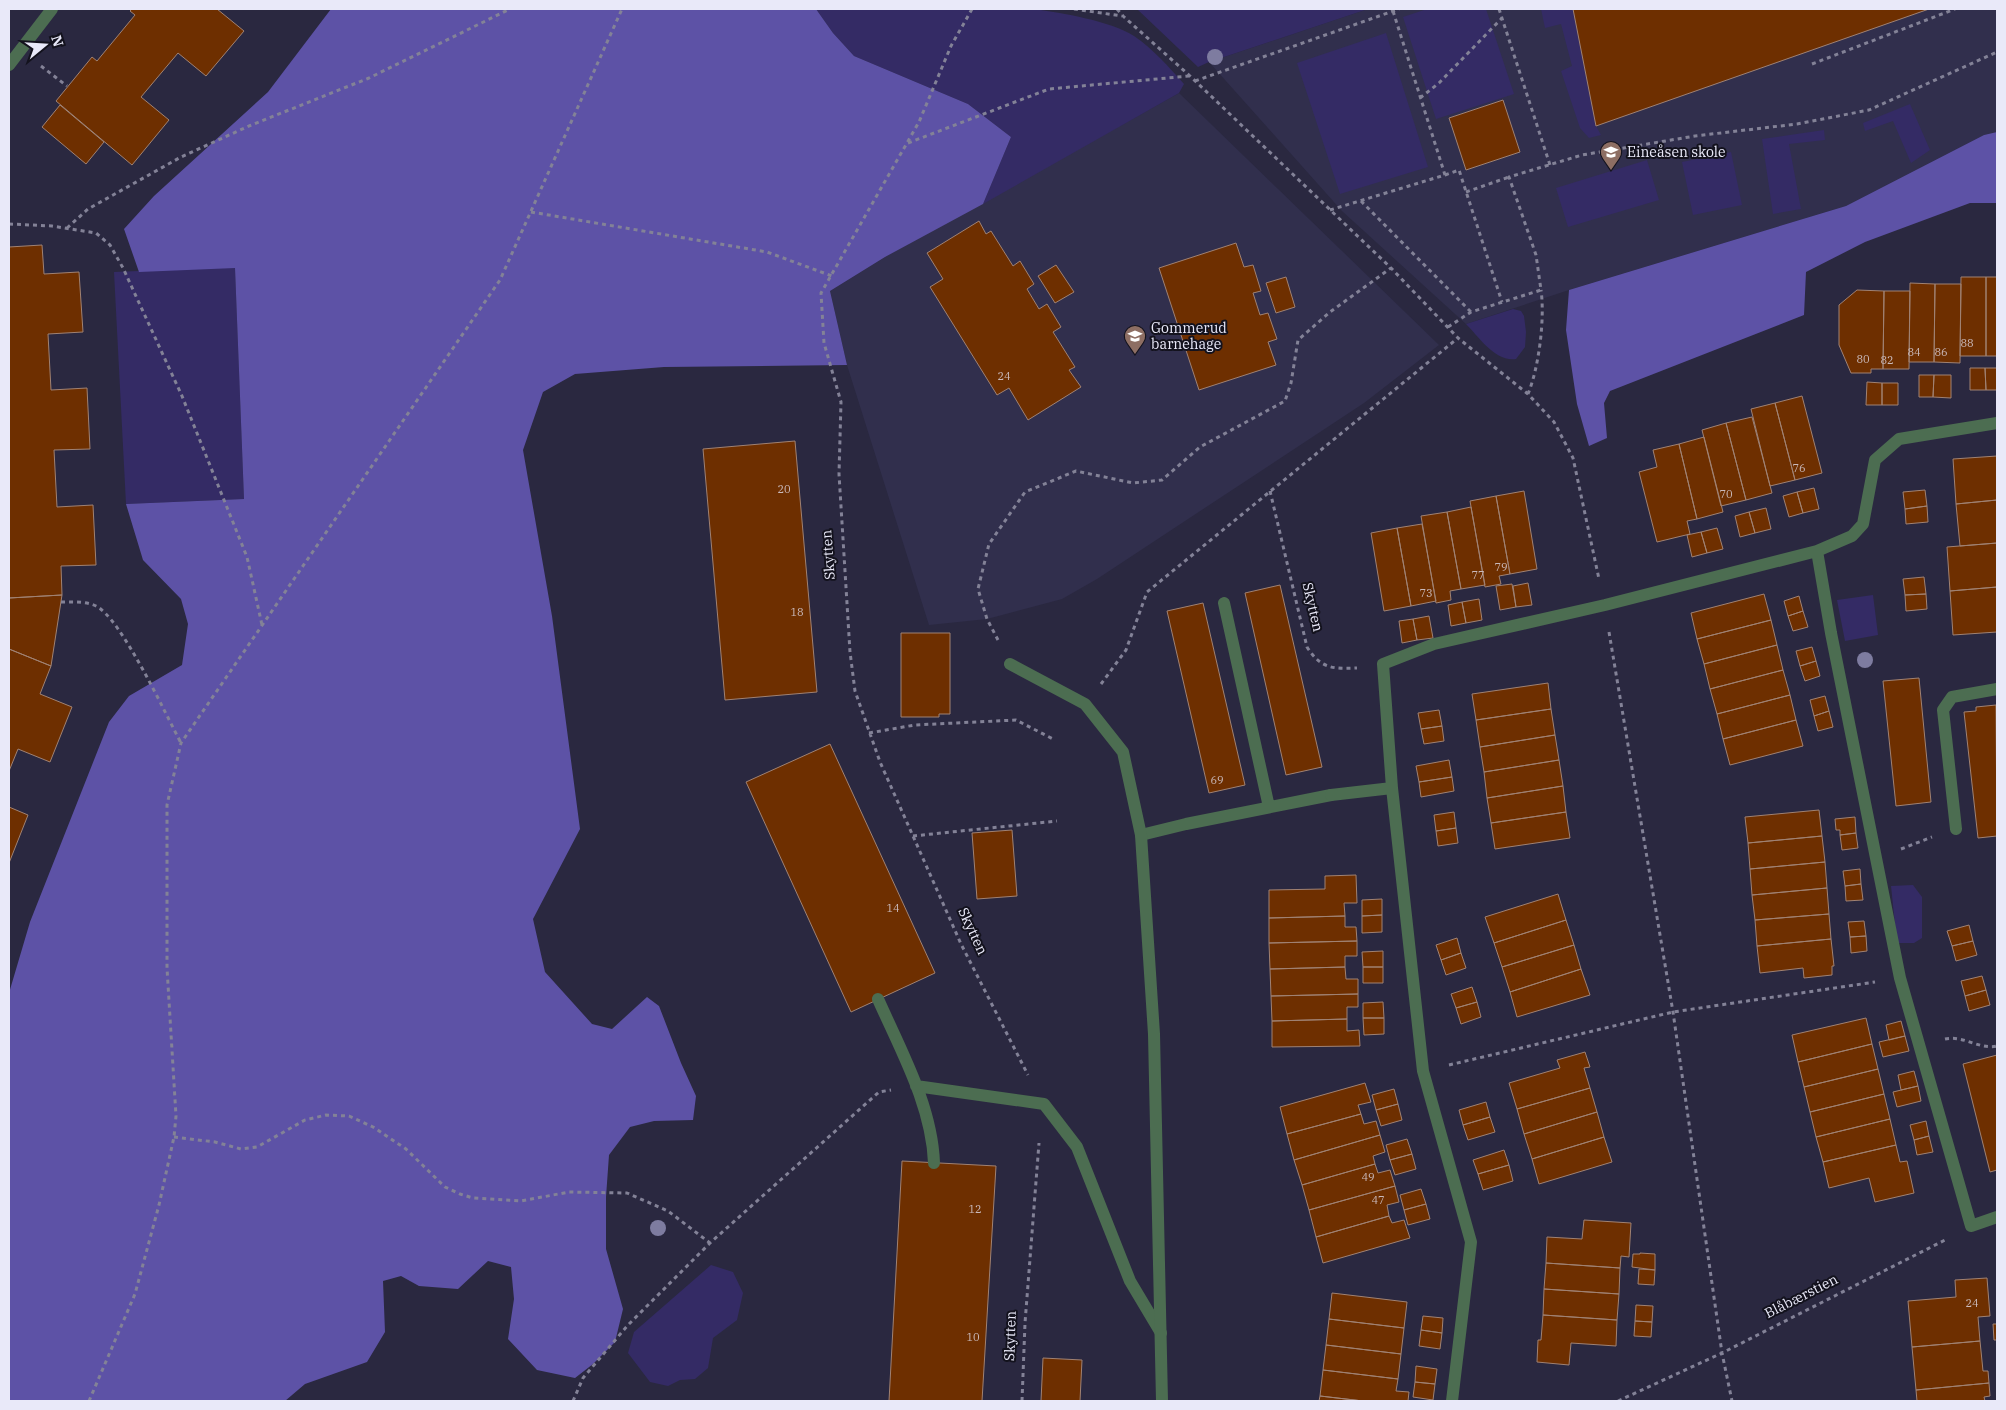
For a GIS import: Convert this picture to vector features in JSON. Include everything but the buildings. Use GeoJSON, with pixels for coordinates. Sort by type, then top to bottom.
{"type":"FeatureCollection","features":[{"type":"Feature","properties":{"kind":"street"},"geometry":{"type":"LineString","coordinates":[[9,65],[52,9]]}},
{"type":"Feature","properties":{"kind":"street"},"geometry":{"type":"LineString","coordinates":[[1452,1401],[1471,1242],[1423,1071],[1392,788],[1383,664],[1434,644],[1605,605],[1817,551],[1852,536],[1863,524],[1876,460],[1899,439],[1997,423]]}},
{"type":"Feature","properties":{"kind":"street"},"geometry":{"type":"LineString","coordinates":[[1817,551],[1830,633],[1900,978],[1971,1226],[1997,1217]]}},
{"type":"Feature","properties":{"kind":"street"},"geometry":{"type":"LineString","coordinates":[[1224,603],[1269,807]]}},
{"type":"Feature","properties":{"kind":"street"},"geometry":{"type":"LineString","coordinates":[[1010,664],[1085,704],[1123,752],[1141,835],[1154,1034],[1162,1401]]}},
{"type":"Feature","properties":{"kind":"street"},"geometry":{"type":"LineString","coordinates":[[1956,829],[1943,710],[1952,697],[1997,689]]}},
{"type":"Feature","properties":{"kind":"street"},"geometry":{"type":"LineString","coordinates":[[1141,835],[1331,795],[1392,788]]}},
{"type":"Feature","properties":{"kind":"street"},"geometry":{"type":"LineString","coordinates":[[878,999],[916,1086],[933,1144],[934,1163]]}},
{"type":"Feature","properties":{"kind":"street"},"geometry":{"type":"LineString","coordinates":[[916,1086],[1044,1104],[1077,1147],[1130,1281],[1161,1333]]}},
{"type":"Feature","properties":{"kind":"path"},"geometry":{"type":"LineString","coordinates":[[67,228],[88,209],[181,157],[249,126],[369,78],[510,9]]}},
{"type":"Feature","properties":{"kind":"path"},"geometry":{"type":"LineString","coordinates":[[89,1401],[135,1294],[159,1205],[174,1137],[176,1116],[167,968],[167,805],[181,743],[500,280],[622,9]]}},
{"type":"Feature","properties":{"kind":"path","name":"Skytten"},"geometry":{"type":"LineString","coordinates":[[972,9],[951,46],[919,122],[821,293],[824,343],[841,402],[839,474],[850,652],[856,691],[880,762],[961,944],[1044,1104],[1035,1178],[1025,1323],[1022,1401]]}},
{"type":"Feature","properties":{"kind":"path"},"geometry":{"type":"LineString","coordinates":[[1074,9],[1123,16]]}},
{"type":"Feature","properties":{"kind":"path"},"geometry":{"type":"LineString","coordinates":[[1117,9],[1391,268],[1458,338],[1528,394],[1554,422],[1573,458],[1605,605],[1673,1012],[1722,1353],[1732,1401]]}},
{"type":"Feature","properties":{"kind":"path"},"geometry":{"type":"LineString","coordinates":[[1195,82],[1399,9]]}},
{"type":"Feature","properties":{"kind":"path"},"geometry":{"type":"LineString","coordinates":[[1499,9],[1550,165]]}},
{"type":"Feature","properties":{"kind":"path"},"geometry":{"type":"LineString","coordinates":[[1812,64],[1955,9]]}},
{"type":"Feature","properties":{"kind":"path"},"geometry":{"type":"LineString","coordinates":[[1393,11],[1445,175]]}},
{"type":"Feature","properties":{"kind":"path"},"geometry":{"type":"LineString","coordinates":[[1420,98],[1439,82],[1502,18]]}},
{"type":"Feature","properties":{"kind":"path"},"geometry":{"type":"LineString","coordinates":[[1466,192],[1582,154],[1695,136],[1797,124],[1869,110],[1997,52]]}},
{"type":"Feature","properties":{"kind":"path"},"geometry":{"type":"LineString","coordinates":[[907,143],[1049,89],[1190,76]]}},
{"type":"Feature","properties":{"kind":"path"},"geometry":{"type":"LineString","coordinates":[[1330,210],[1459,170],[1502,302]]}},
{"type":"Feature","properties":{"kind":"path"},"geometry":{"type":"LineString","coordinates":[[1510,177],[1536,256],[1541,290],[1539,350],[1534,378],[1528,394]]}},
{"type":"Feature","properties":{"kind":"path"},"geometry":{"type":"LineString","coordinates":[[1361,201],[1471,312]]}},
{"type":"Feature","properties":{"kind":"path"},"geometry":{"type":"LineString","coordinates":[[531,212],[767,252],[832,276]]}},
{"type":"Feature","properties":{"kind":"path"},"geometry":{"type":"LineString","coordinates":[[9,224],[67,228],[96,233],[110,245],[123,268],[182,396],[247,557],[262,624]]}},
{"type":"Feature","properties":{"kind":"path"},"geometry":{"type":"LineString","coordinates":[[1010,664],[987,619],[978,589],[988,544],[1024,492],[1076,471],[1133,483],[1162,480],[1200,447],[1285,401],[1291,383],[1298,340],[1330,312],[1391,268]]}},
{"type":"Feature","properties":{"kind":"path"},"geometry":{"type":"LineString","coordinates":[[1448,327],[1471,312],[1541,290]]}},
{"type":"Feature","properties":{"kind":"path"},"geometry":{"type":"LineString","coordinates":[[1085,704],[1126,650],[1147,592],[1458,338]]}},
{"type":"Feature","properties":{"kind":"path","name":"Skytten"},"geometry":{"type":"LineString","coordinates":[[1270,491],[1307,647],[1314,658],[1324,666],[1338,669],[1383,664]]}},
{"type":"Feature","properties":{"kind":"path"},"geometry":{"type":"LineString","coordinates":[[61,602],[81,602],[97,606],[111,621],[128,643],[181,743]]}},
{"type":"Feature","properties":{"kind":"path"},"geometry":{"type":"LineString","coordinates":[[869,732],[915,725],[1016,720],[1055,740]]}},
{"type":"Feature","properties":{"kind":"path"},"geometry":{"type":"LineString","coordinates":[[913,836],[1057,821]]}},
{"type":"Feature","properties":{"kind":"path"},"geometry":{"type":"LineString","coordinates":[[1876,858],[1956,829]]}},
{"type":"Feature","properties":{"kind":"path"},"geometry":{"type":"LineString","coordinates":[[1423,1071],[1673,1012],[1900,978]]}},
{"type":"Feature","properties":{"kind":"path"},"geometry":{"type":"LineString","coordinates":[[1919,1045],[1954,1037],[1987,1048],[1997,1046]]}},
{"type":"Feature","properties":{"kind":"path"},"geometry":{"type":"LineString","coordinates":[[573,1401],[583,1378],[628,1325],[710,1243],[879,1092],[916,1086]]}},
{"type":"Feature","properties":{"kind":"path"},"geometry":{"type":"LineString","coordinates":[[174,1137],[215,1142],[241,1149],[257,1147],[305,1120],[326,1115],[349,1116],[372,1127],[406,1149],[445,1187],[460,1194],[473,1198],[521,1201],[570,1192],[627,1193],[668,1211],[710,1243]]}},
{"type":"Feature","properties":{"kind":"path","name":"Blåbærstien"},"geometry":{"type":"LineString","coordinates":[[1618,1401],[1722,1353],[1971,1226]]}},
{"type":"Feature","properties":{"kind":"shaded area"},"geometry":{"type":"Polygon","coordinates":[[[331,9],[816,9],[833,33],[854,56],[968,104],[1011,137],[983,204],[885,257],[830,291],[847,365],[664,367],[575,374],[543,392],[523,450],[552,616],[580,829],[533,919],[545,972],[592,1024],[612,1029],[647,997],[659,1006],[696,1096],[693,1120],[654,1121],[630,1127],[609,1155],[606,1197],[606,1249],[623,1309],[615,1342],[593,1364],[575,1378],[537,1370],[508,1339],[514,1299],[511,1267],[488,1261],[458,1289],[419,1286],[401,1276],[383,1281],[385,1332],[367,1362],[305,1384],[285,1401],[9,1401],[9,993],[30,922],[109,722],[129,696],[182,665],[188,624],[181,599],[143,560],[126,504],[244,499],[235,268],[139,272],[124,229],[154,196],[268,92],[331,9]]]}},
{"type":"Feature","properties":{"kind":"shaded area"},"geometry":{"type":"Polygon","coordinates":[[[816,9],[1034,9],[1072,15],[1113,26],[1134,36],[1154,52],[1184,84],[1179,93],[983,204],[1011,137],[968,104],[854,56],[833,33],[816,9]]]}},
{"type":"Feature","properties":{"kind":"shaded area"},"geometry":{"type":"Polygon","coordinates":[[[1137,9],[1368,9],[1198,67],[1137,9]]]}},
{"type":"Feature","properties":{"kind":"shaded area","name":"Eineåsen skole"},"geometry":{"type":"Polygon","coordinates":[[[1368,9],[1997,9],[1997,132],[1984,135],[1846,206],[1569,290],[1466,324],[1342,211],[1209,62],[1368,9]]]}},
{"type":"Feature","properties":{"kind":"shaded area"},"geometry":{"type":"Polygon","coordinates":[[[1427,9],[1486,9],[1514,94],[1436,119],[1403,17],[1427,9]]]}},
{"type":"Feature","properties":{"kind":"shaded area"},"geometry":{"type":"Polygon","coordinates":[[[1541,9],[1573,9],[1596,126],[1601,135],[1589,138],[1580,128],[1561,71],[1572,66],[1561,24],[1545,28],[1541,9]]]}},
{"type":"Feature","properties":{"kind":"shaded area"},"geometry":{"type":"Polygon","coordinates":[[[1386,33],[1428,167],[1340,194],[1297,63],[1386,33]]]}},
{"type":"Feature","properties":{"kind":"shaded area","name":"Gommerud barnehage"},"geometry":{"type":"Polygon","coordinates":[[[1179,93],[1439,345],[1364,403],[1097,579],[1062,599],[987,619],[929,625],[847,365],[830,291],[885,257],[1179,93]]]}},
{"type":"Feature","properties":{"kind":"shaded area"},"geometry":{"type":"Polygon","coordinates":[[[1910,104],[1930,150],[1911,163],[1893,121],[1865,131],[1863,123],[1910,104]]]}},
{"type":"Feature","properties":{"kind":"shaded area"},"geometry":{"type":"Polygon","coordinates":[[[1824,130],[1825,140],[1789,144],[1801,209],[1773,214],[1762,139],[1824,130]]]}},
{"type":"Feature","properties":{"kind":"shaded area"},"geometry":{"type":"Polygon","coordinates":[[[1997,132],[1997,203],[1970,203],[1865,242],[1806,272],[1804,315],[1610,391],[1604,403],[1607,438],[1589,446],[1577,404],[1566,330],[1569,290],[1846,206],[1984,135],[1997,132]]]}},
{"type":"Feature","properties":{"kind":"shaded area"},"geometry":{"type":"Polygon","coordinates":[[[1731,152],[1742,205],[1693,215],[1682,162],[1731,152]]]}},
{"type":"Feature","properties":{"kind":"shaded area"},"geometry":{"type":"Polygon","coordinates":[[[1647,160],[1659,200],[1568,227],[1556,188],[1647,160]]]}},
{"type":"Feature","properties":{"kind":"shaded area"},"geometry":{"type":"Polygon","coordinates":[[[235,267],[244,499],[126,504],[114,272],[235,267]]]}},
{"type":"Feature","properties":{"kind":"shaded area"},"geometry":{"type":"Polygon","coordinates":[[[1513,309],[1521,311],[1524,316],[1525,347],[1516,359],[1508,359],[1501,357],[1488,348],[1466,324],[1513,309]]]}},
{"type":"Feature","properties":{"kind":"shaded area"},"geometry":{"type":"Polygon","coordinates":[[[1873,595],[1878,635],[1845,641],[1837,600],[1873,595]]]}},
{"type":"Feature","properties":{"kind":"shaded area"},"geometry":{"type":"Polygon","coordinates":[[[1913,885],[1922,897],[1922,938],[1914,943],[1897,943],[1891,886],[1913,885]]]}},
{"type":"Feature","properties":{"kind":"shaded area"},"geometry":{"type":"Polygon","coordinates":[[[711,1265],[733,1272],[743,1293],[737,1320],[713,1338],[708,1368],[695,1379],[680,1380],[668,1386],[650,1382],[628,1353],[634,1332],[711,1265]]]}},
{"type":"Feature","properties":{"kind":"place","name":"Eineåsen skole"},"geometry":{"type":"Point","coordinates":[1611,171]}},
{"type":"Feature","properties":{"kind":"place","name":"Gommerud barnehage"},"geometry":{"type":"Point","coordinates":[1135,355]}}]}
